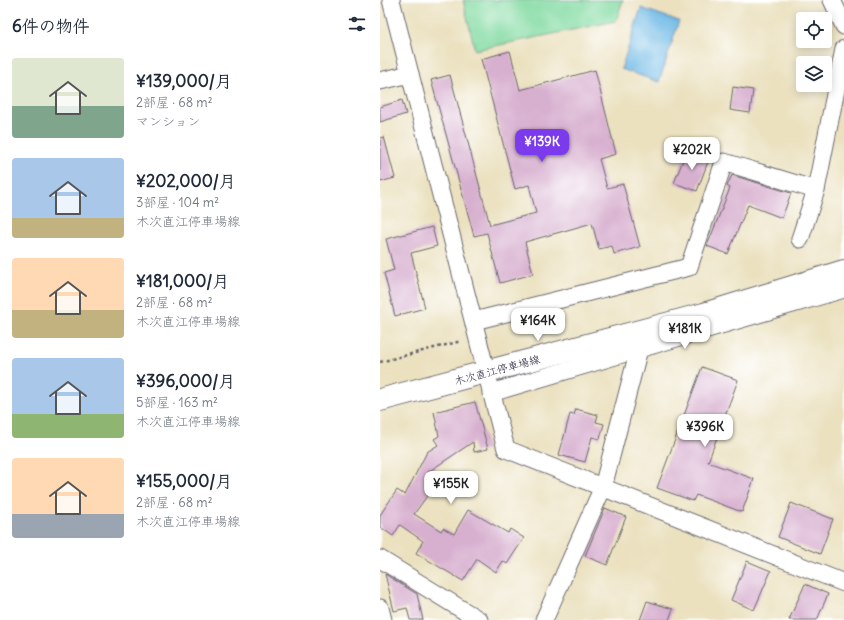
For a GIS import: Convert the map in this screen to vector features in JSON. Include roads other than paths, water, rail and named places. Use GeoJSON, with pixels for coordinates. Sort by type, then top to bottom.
{"type":"FeatureCollection","features":[{"type":"Feature","properties":{"kind":"main road","name":"木次直江停車場線"},"geometry":{"type":"LineString","coordinates":[[380,400],[488,383],[844,271]]}},
{"type":"Feature","properties":{"kind":"street"},"geometry":{"type":"LineString","coordinates":[[391,0],[506,450],[844,583]]}},
{"type":"Feature","properties":{"kind":"street"},"geometry":{"type":"LineString","coordinates":[[832,0],[844,26]]}},
{"type":"Feature","properties":{"kind":"street"},"geometry":{"type":"LineString","coordinates":[[800,239],[816,190],[844,49]]}},
{"type":"Feature","properties":{"kind":"street"},"geometry":{"type":"LineString","coordinates":[[380,81],[410,74]]}},
{"type":"Feature","properties":{"kind":"street"},"geometry":{"type":"LineString","coordinates":[[474,321],[689,267],[724,162],[816,190]]}},
{"type":"Feature","properties":{"kind":"street"},"geometry":{"type":"LineString","coordinates":[[488,383],[639,348],[844,290]]}},
{"type":"Feature","properties":{"kind":"street"},"geometry":{"type":"LineString","coordinates":[[544,620],[603,487],[639,348]]}},
{"type":"Feature","properties":{"kind":"street"},"geometry":{"type":"LineString","coordinates":[[380,559],[479,620]]}},
{"type":"Feature","properties":{"kind":"street"},"geometry":{"type":"LineString","coordinates":[[380,608],[383,620]]}},
{"type":"Feature","properties":{"kind":"water"},"geometry":{"type":"Polygon","coordinates":[[[641,8],[679,21],[659,82],[621,69],[641,8]]]}}]}
